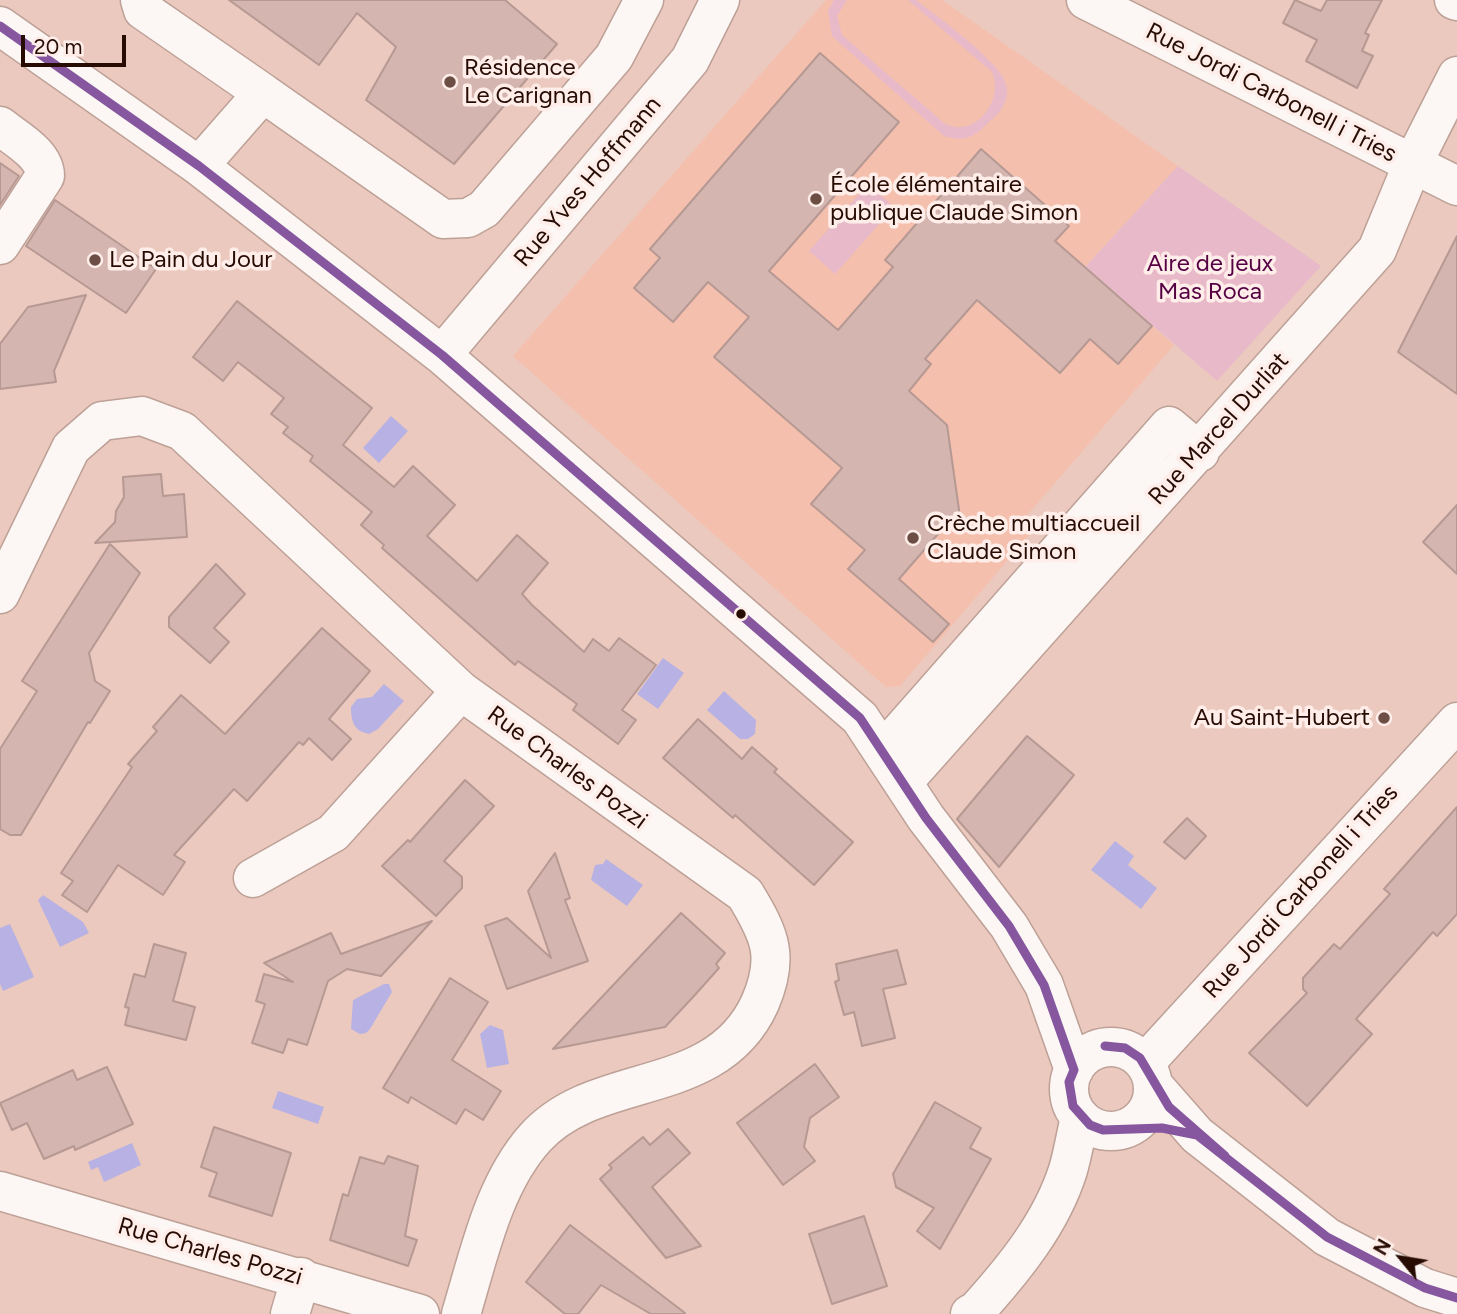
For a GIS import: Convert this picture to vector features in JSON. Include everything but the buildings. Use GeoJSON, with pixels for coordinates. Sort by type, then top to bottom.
{"type":"FeatureCollection","features":[{"type":"Feature","properties":{"kind":"street"},"geometry":{"type":"LineString","coordinates":[[16,0],[0,24],[199,166],[442,355],[860,718],[926,818],[1009,926],[1044,985],[1074,1070],[1069,1094],[1080,1117],[1103,1130],[1162,1128],[1197,1135]]}},
{"type":"Feature","properties":{"kind":"street"},"geometry":{"type":"LineString","coordinates":[[141,0],[143,10],[443,219],[468,218],[484,209],[614,57],[644,0]]}},
{"type":"Feature","properties":{"kind":"street","name":"Rue Yves Hoffmann"},"geometry":{"type":"LineString","coordinates":[[442,355],[690,60],[720,0]]}},
{"type":"Feature","properties":{"kind":"street","name":"Rue Jordi Carbonell i Tries"},"geometry":{"type":"LineString","coordinates":[[1086,0],[1457,186]]}},
{"type":"Feature","properties":{"kind":"street","name":"Rue Marcel Durliat"},"geometry":{"type":"LineString","coordinates":[[894,766],[1200,452],[1377,250],[1413,163],[1457,76]]}},
{"type":"Feature","properties":{"kind":"street"},"geometry":{"type":"LineString","coordinates":[[199,166],[263,93]]}},
{"type":"Feature","properties":{"kind":"street"},"geometry":{"type":"LineString","coordinates":[[0,127],[36,155],[45,167],[45,176],[0,245]]}},
{"type":"Feature","properties":{"kind":"street","name":"Rue Charles Pozzi"},"geometry":{"type":"LineString","coordinates":[[0,594],[71,448],[102,421],[142,416],[182,431],[461,691],[745,894],[766,928],[772,976],[756,1012],[733,1043],[698,1067],[565,1111],[534,1139],[505,1182],[461,1314]]}},
{"type":"Feature","properties":{"kind":"street"},"geometry":{"type":"LineString","coordinates":[[253,878],[333,833],[461,691]]}},
{"type":"Feature","properties":{"kind":"street","name":"Rue Jordi Carbonell i Tries"},"geometry":{"type":"LineString","coordinates":[[1150,1074],[1457,722]]}},
{"type":"Feature","properties":{"kind":"street"},"geometry":{"type":"LineString","coordinates":[[1044,985],[1105,1046]]}},
{"type":"Feature","properties":{"kind":"street"},"geometry":{"type":"LineString","coordinates":[[1074,1070],[1092,1051],[1105,1046],[1127,1049],[1197,1135],[1326,1237],[1425,1288],[1457,1298]]}},
{"type":"Feature","properties":{"kind":"street"},"geometry":{"type":"LineString","coordinates":[[1068,1171],[1148,1110],[1150,1074]]}},
{"type":"Feature","properties":{"kind":"street"},"geometry":{"type":"LineString","coordinates":[[974,1313],[1009,1274],[1045,1221],[1068,1171],[1080,1117]]}},
{"type":"Feature","properties":{"kind":"street","name":"Rue Charles Pozzi"},"geometry":{"type":"LineString","coordinates":[[0,1191],[420,1314]]}},
{"type":"Feature","properties":{"kind":"street"},"geometry":{"type":"LineString","coordinates":[[290,1314],[301,1277]]}},
{"type":"Feature","properties":{"kind":"shaded area"},"geometry":{"type":"Polygon","coordinates":[[[826,0],[942,0],[1178,166],[1085,267],[1174,345],[1023,520],[1020,524],[1031,533],[900,686],[886,687],[513,356],[826,0]]]}},
{"type":"Feature","properties":{"kind":"shaded area"},"geometry":{"type":"Polygon","coordinates":[[[391,416],[408,431],[379,463],[363,448],[391,416]]]}},
{"type":"Feature","properties":{"kind":"shaded area"},"geometry":{"type":"Polygon","coordinates":[[[663,658],[684,673],[658,709],[637,694],[663,658]]]}},
{"type":"Feature","properties":{"kind":"shaded area"},"geometry":{"type":"Polygon","coordinates":[[[384,684],[404,701],[378,729],[369,734],[364,733],[354,725],[351,707],[357,699],[372,697],[384,684]]]}},
{"type":"Feature","properties":{"kind":"shaded area"},"geometry":{"type":"Polygon","coordinates":[[[724,691],[756,720],[755,734],[748,739],[740,739],[707,710],[724,691]]]}},
{"type":"Feature","properties":{"kind":"shaded area"},"geometry":{"type":"Polygon","coordinates":[[[1115,841],[1134,856],[1128,865],[1157,888],[1141,909],[1091,870],[1115,841]]]}},
{"type":"Feature","properties":{"kind":"shaded area"},"geometry":{"type":"Polygon","coordinates":[[[606,859],[643,885],[627,906],[591,880],[595,865],[603,864],[606,859]]]}},
{"type":"Feature","properties":{"kind":"shaded area"},"geometry":{"type":"Polygon","coordinates":[[[43,895],[83,922],[89,933],[60,947],[38,900],[43,895]]]}},
{"type":"Feature","properties":{"kind":"shaded area"},"geometry":{"type":"Polygon","coordinates":[[[10,924],[34,977],[3,991],[0,984],[0,928],[10,924]]]}},
{"type":"Feature","properties":{"kind":"shaded area"},"geometry":{"type":"Polygon","coordinates":[[[389,984],[392,992],[370,1029],[360,1034],[351,1029],[353,1000],[389,984]]]}},
{"type":"Feature","properties":{"kind":"shaded area"},"geometry":{"type":"Polygon","coordinates":[[[490,1025],[503,1030],[509,1064],[487,1068],[480,1034],[490,1025]]]}},
{"type":"Feature","properties":{"kind":"shaded area"},"geometry":{"type":"Polygon","coordinates":[[[278,1091],[324,1107],[318,1124],[272,1108],[278,1091]]]}},
{"type":"Feature","properties":{"kind":"shaded area"},"geometry":{"type":"Polygon","coordinates":[[[132,1143],[141,1165],[104,1182],[98,1167],[91,1170],[88,1162],[132,1143]]]}},
{"type":"Feature","properties":{"kind":"green space"},"geometry":{"type":"Polygon","coordinates":[[[834,0],[847,0],[837,16],[842,35],[944,123],[955,127],[966,126],[984,115],[990,106],[995,84],[992,72],[908,0],[916,0],[969,41],[1004,78],[1007,88],[1002,109],[973,136],[957,139],[944,136],[832,36],[828,11],[834,0]]]}},
{"type":"Feature","properties":{"kind":"green space","name":"Aire de jeux Mas Roca"},"geometry":{"type":"Polygon","coordinates":[[[1178,166],[1321,266],[1217,381],[1085,267],[1178,166]]]}},
{"type":"Feature","properties":{"kind":"green space"},"geometry":{"type":"Polygon","coordinates":[[[868,184],[894,207],[835,274],[809,251],[868,184]]]}},
{"type":"Feature","properties":{"kind":"transit line"},"geometry":{"type":"LineString","coordinates":[[0,26],[199,166],[442,355],[860,718],[926,818],[1009,926],[1044,985],[1074,1070]]}},
{"type":"Feature","properties":{"kind":"transit line"},"geometry":{"type":"LineString","coordinates":[[1105,1046],[1125,1048],[1140,1058],[1169,1107],[1225,1156]]}},
{"type":"Feature","properties":{"kind":"transit line"},"geometry":{"type":"LineString","coordinates":[[1074,1070],[1069,1082],[1073,1106],[1090,1125],[1103,1130],[1162,1128],[1197,1135],[1327,1237],[1425,1288],[1457,1298]]}},
{"type":"Feature","properties":{"kind":"place","name":"Résidence Le Carignan"},"geometry":{"type":"Point","coordinates":[450,82]}},
{"type":"Feature","properties":{"kind":"place","name":"École élémentaire publique Claude Simon"},"geometry":{"type":"Point","coordinates":[816,199]}},
{"type":"Feature","properties":{"kind":"place","name":"Le Pain du Jour"},"geometry":{"type":"Point","coordinates":[95,260]}},
{"type":"Feature","properties":{"kind":"place","name":"Crèche multiaccueil Claude Simon"},"geometry":{"type":"Point","coordinates":[913,538]}},
{"type":"Feature","properties":{"kind":"place","name":"Au Saint-Hubert"},"geometry":{"type":"Point","coordinates":[1384,718]}}]}
